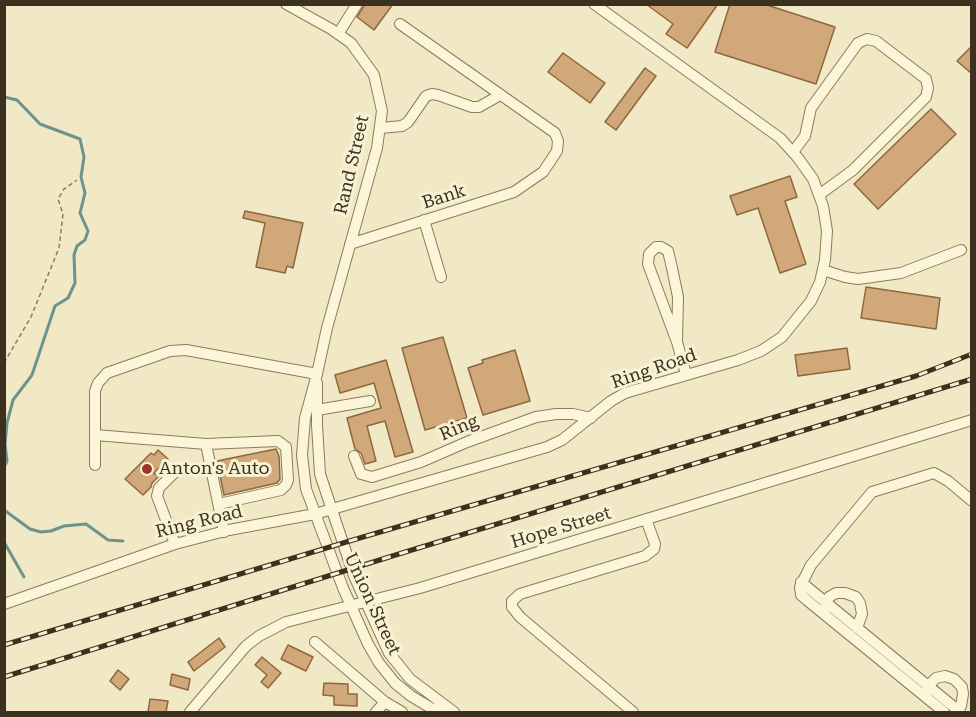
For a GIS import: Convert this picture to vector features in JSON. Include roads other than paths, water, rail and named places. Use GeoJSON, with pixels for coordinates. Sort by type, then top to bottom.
{"type":"FeatureCollection","features":[{"type":"Feature","properties":{"kind":"street","name":"Rand Street"},"geometry":{"type":"LineString","coordinates":[[286,4],[351,43],[374,75],[382,111],[381,128],[309,398],[302,441],[303,474],[315,514]]}},
{"type":"Feature","properties":{"kind":"street"},"geometry":{"type":"LineString","coordinates":[[338,34],[357,4]]}},
{"type":"Feature","properties":{"kind":"street","name":"Ring Road"},"geometry":{"type":"LineString","coordinates":[[4,604],[175,544],[315,514],[547,447],[562,440],[610,401],[625,393],[761,351],[783,337],[811,301],[823,270],[827,231],[823,206],[813,179],[780,138],[594,4]]}},
{"type":"Feature","properties":{"kind":"street"},"geometry":{"type":"LineString","coordinates":[[381,128],[402,126],[408,122],[426,96],[432,94],[479,107],[500,95],[400,24]]}},
{"type":"Feature","properties":{"kind":"street"},"geometry":{"type":"LineString","coordinates":[[793,152],[806,136],[811,108],[858,43],[867,39],[876,41],[926,79],[928,88],[926,97],[844,178],[819,195]]}},
{"type":"Feature","properties":{"kind":"street","name":"Bank"},"geometry":{"type":"LineString","coordinates":[[350,244],[514,192],[543,172],[557,151],[558,141],[555,133],[500,95]]}},
{"type":"Feature","properties":{"kind":"street"},"geometry":{"type":"LineString","coordinates":[[424,220],[441,277]]}},
{"type":"Feature","properties":{"kind":"street"},"geometry":{"type":"LineString","coordinates":[[677,342],[678,297],[668,251],[661,246],[656,247],[649,254],[648,264],[677,342],[686,374]]}},
{"type":"Feature","properties":{"kind":"street"},"geometry":{"type":"LineString","coordinates":[[823,270],[858,279],[901,273],[961,250]]}},
{"type":"Feature","properties":{"kind":"street"},"geometry":{"type":"LineString","coordinates":[[95,465],[95,391],[107,374],[170,351],[186,350],[317,374]]}},
{"type":"Feature","properties":{"kind":"street","name":"Rand Street"},"geometry":{"type":"LineString","coordinates":[[317,374],[320,474],[331,509]]}},
{"type":"Feature","properties":{"kind":"street"},"geometry":{"type":"LineString","coordinates":[[317,410],[370,401]]}},
{"type":"Feature","properties":{"kind":"street","name":"Ring"},"geometry":{"type":"LineString","coordinates":[[354,456],[362,474],[372,477],[421,462],[467,441],[536,417],[573,414],[591,418]]}},
{"type":"Feature","properties":{"kind":"street","name":"Hope Street"},"geometry":{"type":"LineString","coordinates":[[190,712],[246,645],[286,622],[420,588],[972,420]]}},
{"type":"Feature","properties":{"kind":"street"},"geometry":{"type":"LineString","coordinates":[[95,435],[206,444],[282,442],[286,447],[288,480],[286,486],[281,490],[219,504]]}},
{"type":"Feature","properties":{"kind":"street"},"geometry":{"type":"LineString","coordinates":[[206,444],[224,532]]}},
{"type":"Feature","properties":{"kind":"street"},"geometry":{"type":"LineString","coordinates":[[175,472],[159,488],[157,496],[175,544]]}},
{"type":"Feature","properties":{"kind":"street"},"geometry":{"type":"LineString","coordinates":[[927,692],[936,678],[945,676],[958,681],[963,694],[959,711],[927,692],[871,646],[824,615],[801,595],[801,582],[811,565],[872,492],[934,473],[948,481],[972,501]]}},
{"type":"Feature","properties":{"kind":"street","name":"Union Street"},"geometry":{"type":"LineString","coordinates":[[331,509],[354,576],[389,652],[416,684],[454,712]]}},
{"type":"Feature","properties":{"kind":"street","name":"Union Street"},"geometry":{"type":"LineString","coordinates":[[315,514],[351,606],[379,663],[395,682],[420,703],[447,712]]}},
{"type":"Feature","properties":{"kind":"street"},"geometry":{"type":"LineString","coordinates":[[633,712],[520,617],[512,608],[512,601],[520,594],[645,556],[654,549],[655,544],[646,519]]}},
{"type":"Feature","properties":{"kind":"street"},"geometry":{"type":"LineString","coordinates":[[801,582],[857,628],[871,646]]}},
{"type":"Feature","properties":{"kind":"street"},"geometry":{"type":"LineString","coordinates":[[824,615],[826,602],[836,593],[856,597],[862,614],[857,628]]}},
{"type":"Feature","properties":{"kind":"street"},"geometry":{"type":"LineString","coordinates":[[315,642],[384,702],[402,712]]}},
{"type":"Feature","properties":{"kind":"street"},"geometry":{"type":"LineString","coordinates":[[927,692],[944,712]]}},
{"type":"Feature","properties":{"kind":"street"},"geometry":{"type":"LineString","coordinates":[[376,712],[384,702]]}},
{"type":"Feature","properties":{"kind":"waterway"},"geometry":{"type":"LineString","coordinates":[[4,97],[17,100],[40,124],[80,139],[84,157],[81,177],[85,193],[80,213],[88,231],[85,240],[77,246],[74,255],[75,283],[68,298],[55,306],[32,375],[13,400],[7,423],[5,444],[7,461],[4,467]]}},
{"type":"Feature","properties":{"kind":"waterway"},"geometry":{"type":"LineString","coordinates":[[4,510],[30,529],[41,532],[64,526],[86,524],[108,540],[123,541]]}},
{"type":"Feature","properties":{"kind":"waterway"},"geometry":{"type":"LineString","coordinates":[[4,542],[24,577]]}},
{"type":"Feature","properties":{"kind":"railway"},"geometry":{"type":"LineString","coordinates":[[4,645],[363,537],[916,376],[972,354]]}},
{"type":"Feature","properties":{"kind":"railway"},"geometry":{"type":"LineString","coordinates":[[4,677],[972,379]]}},
{"type":"Feature","properties":{"kind":"place","name":"Anton's Auto"},"geometry":{"type":"Point","coordinates":[147,469]}}]}
